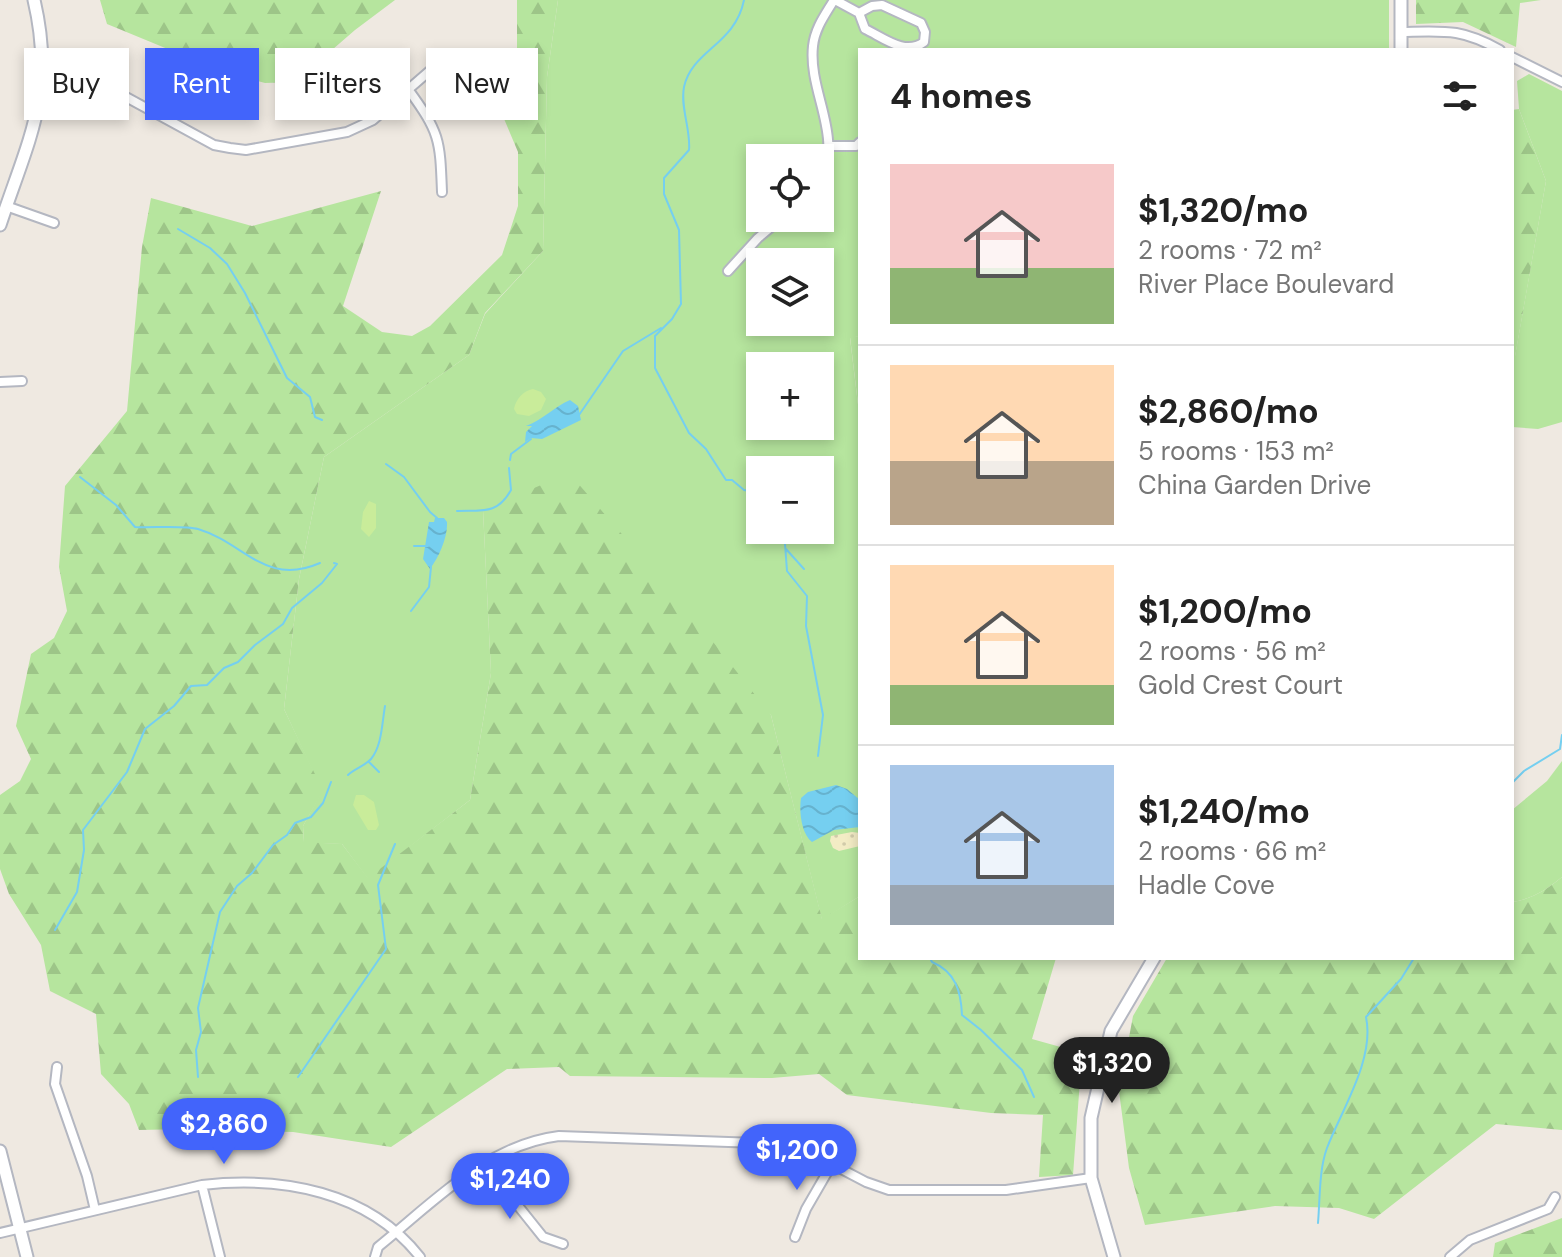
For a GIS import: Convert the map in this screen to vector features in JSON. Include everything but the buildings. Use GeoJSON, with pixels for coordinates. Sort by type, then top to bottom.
{"type":"FeatureCollection","features":[{"type":"Feature","properties":{"kind":"street"},"geometry":{"type":"LineString","coordinates":[[34,0],[42,48]]}},
{"type":"Feature","properties":{"kind":"street"},"geometry":{"type":"LineString","coordinates":[[830,144],[813,56],[816,31],[835,0],[859,13],[865,29],[905,48]]}},
{"type":"Feature","properties":{"kind":"street"},"geometry":{"type":"LineString","coordinates":[[1401,0],[1401,48]]}},
{"type":"Feature","properties":{"kind":"street"},"geometry":{"type":"LineString","coordinates":[[859,13],[882,5],[921,23],[925,32],[924,42],[916,48]]}},
{"type":"Feature","properties":{"kind":"street"},"geometry":{"type":"LineString","coordinates":[[1401,32],[1459,32],[1496,48]]}},
{"type":"Feature","properties":{"kind":"street"},"geometry":{"type":"LineString","coordinates":[[1514,58],[1562,82]]}},
{"type":"Feature","properties":{"kind":"street"},"geometry":{"type":"LineString","coordinates":[[410,87],[426,74]]}},
{"type":"Feature","properties":{"kind":"street"},"geometry":{"type":"LineString","coordinates":[[410,92],[429,117],[438,137],[442,192]]}},
{"type":"Feature","properties":{"kind":"street"},"geometry":{"type":"LineString","coordinates":[[129,99],[214,145],[246,150],[347,132],[373,120]]}},
{"type":"Feature","properties":{"kind":"street"},"geometry":{"type":"LineString","coordinates":[[0,225],[36,120]]}},
{"type":"Feature","properties":{"kind":"street"},"geometry":{"type":"LineString","coordinates":[[834,146],[858,146]]}},
{"type":"Feature","properties":{"kind":"street"},"geometry":{"type":"LineString","coordinates":[[6,206],[54,223]]}},
{"type":"Feature","properties":{"kind":"street"},"geometry":{"type":"LineString","coordinates":[[728,271],[765,232]]}},
{"type":"Feature","properties":{"kind":"street"},"geometry":{"type":"LineString","coordinates":[[0,382],[22,381]]}},
{"type":"Feature","properties":{"kind":"street"},"geometry":{"type":"LineString","coordinates":[[1114,1257],[1091,1178],[1091,1118],[1111,1031],[1153,960]]}},
{"type":"Feature","properties":{"kind":"street"},"geometry":{"type":"LineString","coordinates":[[57,1067],[55,1084],[87,1176],[95,1210]]}},
{"type":"Feature","properties":{"kind":"street"},"geometry":{"type":"LineString","coordinates":[[375,1257],[378,1247],[483,1162],[524,1143],[559,1136],[789,1144],[866,1182],[900,1191],[1006,1190],[1091,1178]]}},
{"type":"Feature","properties":{"kind":"street"},"geometry":{"type":"LineString","coordinates":[[0,1151],[27,1257]]}},
{"type":"Feature","properties":{"kind":"street"},"geometry":{"type":"LineString","coordinates":[[483,1162],[543,1237],[563,1244]]}},
{"type":"Feature","properties":{"kind":"street"},"geometry":{"type":"LineString","coordinates":[[795,1237],[806,1209],[832,1164]]}},
{"type":"Feature","properties":{"kind":"street"},"geometry":{"type":"LineString","coordinates":[[0,1233],[202,1185],[262,1182],[343,1199],[362,1208],[398,1231],[420,1257]]}},
{"type":"Feature","properties":{"kind":"street"},"geometry":{"type":"LineString","coordinates":[[202,1185],[220,1257]]}},
{"type":"Feature","properties":{"kind":"street"},"geometry":{"type":"LineString","coordinates":[[1450,1257],[1470,1240],[1548,1209],[1555,1197]]}},
{"type":"Feature","properties":{"kind":"green space"},"geometry":{"type":"Polygon","coordinates":[[[100,0],[395,0],[334,48],[275,48],[275,83],[259,81],[259,48],[165,48],[107,24],[100,0]]]}},
{"type":"Feature","properties":{"kind":"green space"},"geometry":{"type":"Polygon","coordinates":[[[517,0],[558,0],[547,77],[543,251],[485,313],[469,355],[324,457],[299,579],[284,709],[323,791],[303,826],[304,842],[342,844],[368,878],[470,800],[491,673],[483,510],[569,473],[691,614],[771,715],[822,919],[858,897],[858,960],[1055,960],[1032,1039],[1082,1053],[1073,1175],[1039,1177],[1043,1115],[991,1113],[847,1095],[819,1074],[772,1078],[570,1076],[559,1067],[507,1069],[391,1147],[293,1132],[139,1130],[129,1104],[101,1074],[96,1014],[50,991],[41,945],[9,894],[0,869],[0,795],[20,781],[31,759],[16,726],[31,654],[54,638],[67,611],[59,567],[65,486],[127,411],[142,247],[151,198],[252,226],[381,191],[343,306],[382,332],[412,336],[430,326],[502,255],[518,206],[518,152],[505,120],[538,120],[538,48],[517,48],[517,0]]]}},
{"type":"Feature","properties":{"kind":"green space"},"geometry":{"type":"Polygon","coordinates":[[[558,0],[1389,0],[1389,48],[858,48],[858,336],[850,338],[858,404],[858,897],[822,920],[771,715],[483,510],[491,673],[470,800],[368,879],[342,844],[304,843],[303,826],[322,791],[284,709],[299,579],[324,457],[469,355],[485,314],[543,251],[547,77],[558,0]]]}},
{"type":"Feature","properties":{"kind":"green space"},"geometry":{"type":"Polygon","coordinates":[[[1416,0],[1541,0],[1520,3],[1516,47],[1463,22],[1416,24],[1416,0]]]}},
{"type":"Feature","properties":{"kind":"green space"},"geometry":{"type":"Polygon","coordinates":[[[1529,74],[1562,91],[1562,422],[1538,429],[1514,427],[1514,356],[1546,181],[1519,109],[1517,81],[1529,74]]]}},
{"type":"Feature","properties":{"kind":"green space"},"geometry":{"type":"Polygon","coordinates":[[[1519,109],[1546,181],[1515,357],[1514,357],[1514,110],[1519,109]]]}},
{"type":"Feature","properties":{"kind":"green space"},"geometry":{"type":"Polygon","coordinates":[[[858,336],[858,404],[850,337],[858,336]]]}},
{"type":"Feature","properties":{"kind":"green space"},"geometry":{"type":"Polygon","coordinates":[[[533,389],[541,392],[546,399],[541,410],[529,416],[517,414],[514,409],[518,399],[533,389]]]}},
{"type":"Feature","properties":{"kind":"green space"},"geometry":{"type":"Polygon","coordinates":[[[369,501],[376,504],[376,528],[369,537],[361,529],[363,512],[369,501]]]}},
{"type":"Feature","properties":{"kind":"green space"},"geometry":{"type":"Polygon","coordinates":[[[1562,761],[1562,877],[1538,893],[1514,902],[1514,808],[1547,781],[1562,761]]]}},
{"type":"Feature","properties":{"kind":"green space"},"geometry":{"type":"Polygon","coordinates":[[[356,795],[364,795],[374,802],[379,825],[376,830],[368,830],[353,805],[356,795]]]}},
{"type":"Feature","properties":{"kind":"green space"},"geometry":{"type":"Polygon","coordinates":[[[1562,877],[1562,1130],[1496,1124],[1374,1219],[1339,1208],[1275,1206],[1145,1225],[1129,1168],[1119,1091],[1133,1016],[1166,960],[1514,960],[1514,902],[1526,899],[1562,877]]]}},
{"type":"Feature","properties":{"kind":"green space"},"geometry":{"type":"Polygon","coordinates":[[[1562,1218],[1562,1257],[1493,1257],[1495,1243],[1562,1218]]]}},
{"type":"Feature","properties":{"kind":"sand"},"geometry":{"type":"Polygon","coordinates":[[[858,833],[858,846],[839,851],[833,848],[831,836],[858,833]]]}},
{"type":"Feature","properties":{"kind":"water"},"geometry":{"type":"Polygon","coordinates":[[[570,400],[578,406],[581,420],[542,439],[531,438],[525,442],[526,432],[532,426],[526,426],[570,400]]]}},
{"type":"Feature","properties":{"kind":"water"},"geometry":{"type":"Polygon","coordinates":[[[435,518],[444,518],[447,528],[442,547],[430,569],[423,559],[429,522],[434,522],[435,518]]]}},
{"type":"Feature","properties":{"kind":"water"},"geometry":{"type":"Polygon","coordinates":[[[836,785],[847,789],[858,798],[858,827],[834,830],[812,842],[805,833],[800,809],[801,798],[808,792],[836,785]]]}},
{"type":"Feature","properties":{"kind":"waterway"},"geometry":{"type":"LineString","coordinates":[[744,0],[732,27],[695,64],[684,87],[689,150],[664,178],[664,194],[679,230],[681,304],[672,319],[655,336],[655,368],[689,433],[706,449],[726,480],[732,480],[746,490]]}},
{"type":"Feature","properties":{"kind":"waterway"},"geometry":{"type":"LineString","coordinates":[[178,229],[210,248],[227,264],[245,293],[287,378],[310,397],[315,417],[322,420]]}},
{"type":"Feature","properties":{"kind":"waterway"},"geometry":{"type":"LineString","coordinates":[[579,415],[623,351],[661,328]]}},
{"type":"Feature","properties":{"kind":"waterway"},"geometry":{"type":"LineString","coordinates":[[510,460],[511,454],[531,439]]}},
{"type":"Feature","properties":{"kind":"waterway"},"geometry":{"type":"LineString","coordinates":[[386,464],[404,477],[437,518]]}},
{"type":"Feature","properties":{"kind":"waterway"},"geometry":{"type":"LineString","coordinates":[[457,511],[488,510],[500,504],[511,490],[509,468]]}},
{"type":"Feature","properties":{"kind":"waterway"},"geometry":{"type":"LineString","coordinates":[[80,477],[116,505],[135,527],[198,529],[256,560],[284,570],[320,563]]}},
{"type":"Feature","properties":{"kind":"waterway"},"geometry":{"type":"LineString","coordinates":[[785,544],[787,571],[807,596],[806,626],[823,715],[818,756]]}},
{"type":"Feature","properties":{"kind":"waterway"},"geometry":{"type":"LineString","coordinates":[[414,546],[428,546]]}},
{"type":"Feature","properties":{"kind":"waterway"},"geometry":{"type":"LineString","coordinates":[[786,549],[804,569]]}},
{"type":"Feature","properties":{"kind":"waterway"},"geometry":{"type":"LineString","coordinates":[[55,930],[77,892],[84,850],[83,830],[127,772],[145,729],[174,706],[191,686],[207,685],[224,668],[238,662],[283,624],[292,608],[322,583],[337,564],[334,563]]}},
{"type":"Feature","properties":{"kind":"waterway"},"geometry":{"type":"LineString","coordinates":[[411,611],[429,587],[431,567]]}},
{"type":"Feature","properties":{"kind":"waterway"},"geometry":{"type":"LineString","coordinates":[[348,775],[375,754],[385,706]]}},
{"type":"Feature","properties":{"kind":"waterway"},"geometry":{"type":"LineString","coordinates":[[1514,781],[1524,771],[1560,749],[1562,735]]}},
{"type":"Feature","properties":{"kind":"waterway"},"geometry":{"type":"LineString","coordinates":[[369,762],[379,772]]}},
{"type":"Feature","properties":{"kind":"waterway"},"geometry":{"type":"LineString","coordinates":[[198,1077],[196,1050],[201,1032],[198,1008],[220,912],[237,886],[252,873],[273,845],[287,835],[295,823],[311,817],[323,803],[331,782]]}},
{"type":"Feature","properties":{"kind":"waterway"},"geometry":{"type":"LineString","coordinates":[[298,1077],[386,949],[378,885],[395,844]]}},
{"type":"Feature","properties":{"kind":"waterway"},"geometry":{"type":"LineString","coordinates":[[931,960],[947,971],[956,984],[962,1015],[1022,1070],[1034,1097]]}},
{"type":"Feature","properties":{"kind":"waterway"},"geometry":{"type":"LineString","coordinates":[[1318,1223],[1324,1156],[1362,1067],[1368,1033],[1366,1017],[1401,979],[1413,960]]}}]}
